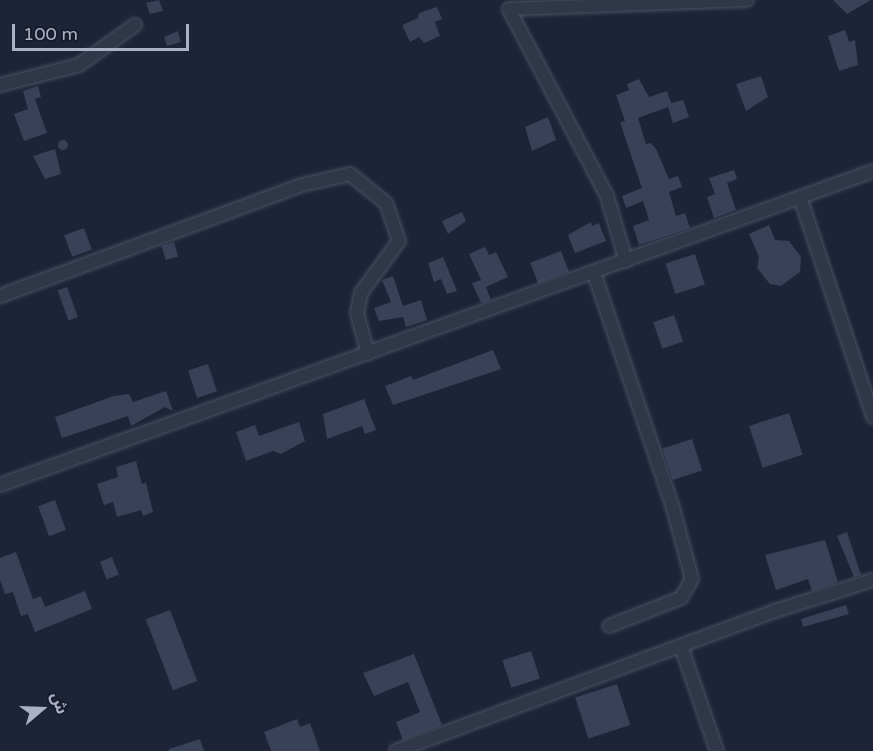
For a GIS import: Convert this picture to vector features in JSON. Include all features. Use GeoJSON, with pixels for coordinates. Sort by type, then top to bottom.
{"type":"FeatureCollection","features":[{"type":"Feature","properties":{"kind":"street"},"geometry":{"type":"LineString","coordinates":[[626,261],[607,196],[509,9],[747,0]]}},
{"type":"Feature","properties":{"kind":"street"},"geometry":{"type":"LineString","coordinates":[[0,85],[79,65],[135,25]]}},
{"type":"Feature","properties":{"kind":"street"},"geometry":{"type":"LineString","coordinates":[[0,485],[873,171]]}},
{"type":"Feature","properties":{"kind":"street"},"geometry":{"type":"LineString","coordinates":[[0,296],[302,185],[350,174],[386,203],[399,241],[361,293],[357,313],[368,354]]}},
{"type":"Feature","properties":{"kind":"street"},"geometry":{"type":"LineString","coordinates":[[801,197],[873,417]]}},
{"type":"Feature","properties":{"kind":"street"},"geometry":{"type":"LineString","coordinates":[[594,273],[673,508],[692,579],[681,598],[609,626]]}},
{"type":"Feature","properties":{"kind":"street"},"geometry":{"type":"LineString","coordinates":[[396,751],[681,646],[873,580]]}},
{"type":"Feature","properties":{"kind":"street"},"geometry":{"type":"LineString","coordinates":[[681,646],[717,751]]}},
{"type":"Feature","properties":{"kind":"building"},"geometry":{"type":"Polygon","coordinates":[[[159,0],[163,11],[150,14],[146,3],[159,0]]]}},
{"type":"Feature","properties":{"kind":"building"},"geometry":{"type":"Polygon","coordinates":[[[833,0],[871,0],[847,14],[833,0]]]}},
{"type":"Feature","properties":{"kind":"building"},"geometry":{"type":"Polygon","coordinates":[[[437,7],[442,19],[435,22],[440,36],[424,43],[419,37],[410,42],[402,25],[418,18],[419,13],[437,7]]]}},
{"type":"Feature","properties":{"kind":"building"},"geometry":{"type":"Polygon","coordinates":[[[845,30],[849,42],[855,40],[858,65],[839,71],[828,36],[845,30]]]}},
{"type":"Feature","properties":{"kind":"building"},"geometry":{"type":"Polygon","coordinates":[[[178,31],[181,42],[167,46],[164,37],[178,31]]]}},
{"type":"Feature","properties":{"kind":"building"},"geometry":{"type":"Polygon","coordinates":[[[761,76],[768,97],[746,111],[736,84],[761,76]]]}},
{"type":"Feature","properties":{"kind":"building"},"geometry":{"type":"Polygon","coordinates":[[[639,79],[649,97],[667,91],[671,103],[683,100],[689,117],[673,123],[668,107],[638,118],[646,144],[651,143],[656,149],[669,179],[678,176],[682,187],[669,192],[676,216],[685,213],[690,228],[639,245],[633,226],[649,220],[643,201],[626,208],[622,196],[642,188],[620,122],[625,121],[616,95],[629,90],[627,84],[639,79]]]}},
{"type":"Feature","properties":{"kind":"building"},"geometry":{"type":"Polygon","coordinates":[[[38,86],[41,97],[35,99],[47,133],[24,141],[14,114],[28,109],[23,91],[38,86]]]}},
{"type":"Feature","properties":{"kind":"building"},"geometry":{"type":"Polygon","coordinates":[[[548,117],[556,140],[532,151],[525,127],[548,117]]]}},
{"type":"Feature","properties":{"kind":"building"},"geometry":{"type":"Polygon","coordinates":[[[63,140],[68,145],[63,150],[58,145],[63,140]]]}},
{"type":"Feature","properties":{"kind":"building"},"geometry":{"type":"Polygon","coordinates":[[[55,149],[61,174],[45,179],[33,156],[55,149]]]}},
{"type":"Feature","properties":{"kind":"building"},"geometry":{"type":"Polygon","coordinates":[[[734,170],[737,179],[727,183],[736,210],[714,218],[707,197],[715,194],[709,178],[734,170]]]}},
{"type":"Feature","properties":{"kind":"building"},"geometry":{"type":"Polygon","coordinates":[[[462,212],[466,221],[448,234],[442,221],[462,212]]]}},
{"type":"Feature","properties":{"kind":"building"},"geometry":{"type":"Polygon","coordinates":[[[591,222],[592,226],[599,223],[606,241],[575,253],[568,235],[591,222]]]}},
{"type":"Feature","properties":{"kind":"building"},"geometry":{"type":"Polygon","coordinates":[[[769,225],[775,240],[789,241],[801,257],[800,272],[781,286],[770,284],[757,268],[759,257],[749,234],[769,225]]]}},
{"type":"Feature","properties":{"kind":"building"},"geometry":{"type":"Polygon","coordinates":[[[84,228],[92,250],[72,257],[64,235],[84,228]]]}},
{"type":"Feature","properties":{"kind":"building"},"geometry":{"type":"Polygon","coordinates":[[[174,242],[178,256],[166,260],[162,246],[174,242]]]}},
{"type":"Feature","properties":{"kind":"building"},"geometry":{"type":"Polygon","coordinates":[[[485,247],[489,255],[496,252],[508,277],[486,287],[491,300],[481,303],[472,283],[481,280],[469,254],[485,247]]]}},
{"type":"Feature","properties":{"kind":"building"},"geometry":{"type":"Polygon","coordinates":[[[561,251],[569,272],[538,283],[530,263],[561,251]]]}},
{"type":"Feature","properties":{"kind":"building"},"geometry":{"type":"Polygon","coordinates":[[[695,254],[705,284],[675,294],[666,264],[695,254]]]}},
{"type":"Feature","properties":{"kind":"building"},"geometry":{"type":"Polygon","coordinates":[[[443,257],[457,291],[447,294],[441,279],[434,282],[428,263],[443,257]]]}},
{"type":"Feature","properties":{"kind":"building"},"geometry":{"type":"Polygon","coordinates":[[[393,276],[403,306],[421,300],[427,320],[406,327],[403,317],[379,321],[374,308],[391,302],[382,280],[393,276]]]}},
{"type":"Feature","properties":{"kind":"building"},"geometry":{"type":"Polygon","coordinates":[[[67,287],[78,317],[69,320],[58,290],[67,287]]]}},
{"type":"Feature","properties":{"kind":"building"},"geometry":{"type":"Polygon","coordinates":[[[674,315],[683,341],[662,349],[653,322],[674,315]]]}},
{"type":"Feature","properties":{"kind":"building"},"geometry":{"type":"Polygon","coordinates":[[[493,350],[501,369],[393,405],[385,386],[411,376],[413,380],[493,350]]]}},
{"type":"Feature","properties":{"kind":"building"},"geometry":{"type":"Polygon","coordinates":[[[208,364],[217,392],[197,398],[188,370],[208,364]]]}},
{"type":"Feature","properties":{"kind":"building"},"geometry":{"type":"Polygon","coordinates":[[[166,391],[173,411],[165,407],[131,426],[128,416],[62,438],[55,417],[114,396],[129,394],[133,402],[166,391]]]}},
{"type":"Feature","properties":{"kind":"building"},"geometry":{"type":"Polygon","coordinates":[[[364,399],[376,430],[365,434],[362,426],[327,439],[323,414],[364,399]]]}},
{"type":"Feature","properties":{"kind":"building"},"geometry":{"type":"Polygon","coordinates":[[[789,413],[803,455],[763,468],[749,426],[789,413]]]}},
{"type":"Feature","properties":{"kind":"building"},"geometry":{"type":"Polygon","coordinates":[[[299,422],[305,441],[281,454],[273,451],[246,461],[236,432],[255,425],[259,436],[299,422]]]}},
{"type":"Feature","properties":{"kind":"building"},"geometry":{"type":"Polygon","coordinates":[[[692,439],[702,470],[673,480],[663,449],[692,439]]]}},
{"type":"Feature","properties":{"kind":"building"},"geometry":{"type":"Polygon","coordinates":[[[136,461],[142,484],[146,483],[153,512],[143,516],[141,510],[117,517],[113,502],[104,505],[97,484],[118,477],[116,467],[136,461]]]}},
{"type":"Feature","properties":{"kind":"building"},"geometry":{"type":"Polygon","coordinates":[[[55,500],[66,530],[49,536],[38,506],[55,500]]]}},
{"type":"Feature","properties":{"kind":"building"},"geometry":{"type":"Polygon","coordinates":[[[847,532],[861,575],[854,577],[837,536],[847,532]]]}},
{"type":"Feature","properties":{"kind":"building"},"geometry":{"type":"Polygon","coordinates":[[[825,540],[838,582],[812,591],[808,579],[776,590],[765,555],[825,540]]]}},
{"type":"Feature","properties":{"kind":"building"},"geometry":{"type":"Polygon","coordinates":[[[16,552],[33,599],[41,596],[45,607],[85,591],[92,609],[35,632],[28,614],[21,616],[13,592],[5,594],[0,580],[0,558],[16,552]]]}},
{"type":"Feature","properties":{"kind":"building"},"geometry":{"type":"Polygon","coordinates":[[[112,557],[119,575],[107,579],[100,562],[112,557]]]}},
{"type":"Feature","properties":{"kind":"building"},"geometry":{"type":"Polygon","coordinates":[[[846,605],[849,614],[803,627],[801,619],[846,605]]]}},
{"type":"Feature","properties":{"kind":"building"},"geometry":{"type":"Polygon","coordinates":[[[170,610],[197,681],[173,690],[146,619],[170,610]]]}},
{"type":"Feature","properties":{"kind":"building"},"geometry":{"type":"Polygon","coordinates":[[[531,651],[540,679],[511,688],[502,660],[531,651]]]}},
{"type":"Feature","properties":{"kind":"building"},"geometry":{"type":"Polygon","coordinates":[[[414,654],[442,725],[403,740],[396,722],[420,712],[408,682],[374,696],[363,673],[414,654]]]}},
{"type":"Feature","properties":{"kind":"building"},"geometry":{"type":"Polygon","coordinates":[[[617,684],[630,725],[588,738],[575,698],[617,684]]]}},
{"type":"Feature","properties":{"kind":"building"},"geometry":{"type":"Polygon","coordinates":[[[297,719],[300,727],[310,723],[320,751],[271,751],[264,732],[297,719]]]}},
{"type":"Feature","properties":{"kind":"building"},"geometry":{"type":"Polygon","coordinates":[[[200,739],[204,751],[169,751],[169,749],[200,739]]]}}]}
